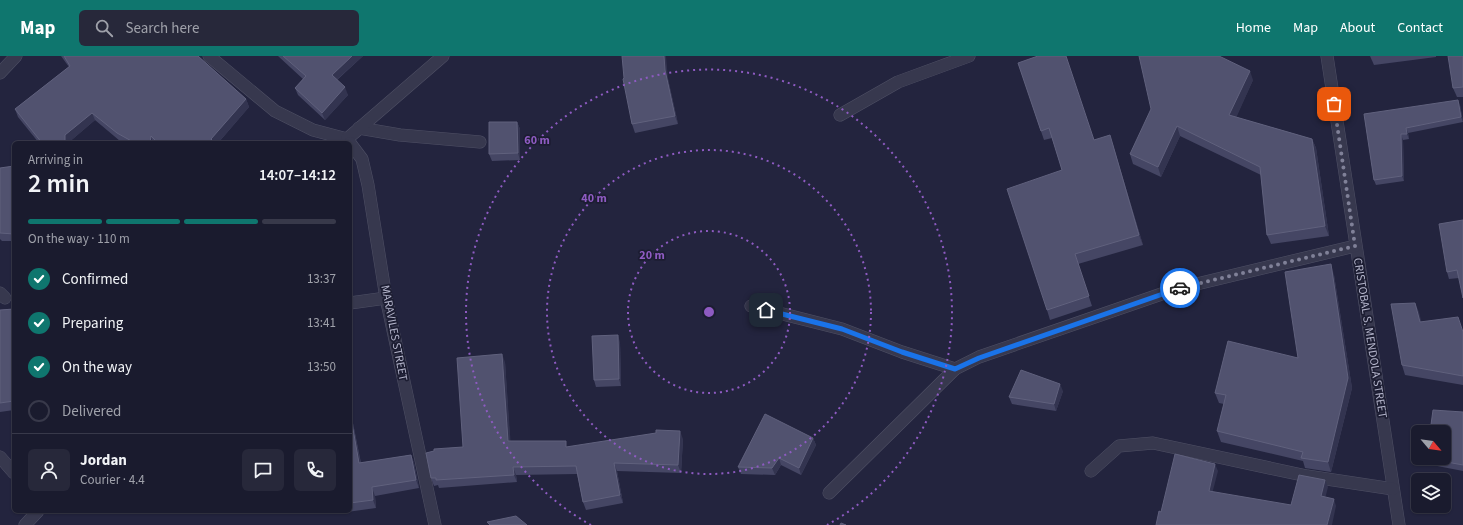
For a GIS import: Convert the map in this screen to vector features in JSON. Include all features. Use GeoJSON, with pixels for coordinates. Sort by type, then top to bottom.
{"type":"FeatureCollection","features":[{"type":"Feature","properties":{"kind":"street"},"geometry":{"type":"LineString","coordinates":[[0,73],[16,56]]}},
{"type":"Feature","properties":{"kind":"street"},"geometry":{"type":"LineString","coordinates":[[209,56],[275,110],[313,130],[346,141]]}},
{"type":"Feature","properties":{"kind":"street"},"geometry":{"type":"LineString","coordinates":[[350,141],[359,128],[444,56]]}},
{"type":"Feature","properties":{"kind":"street"},"geometry":{"type":"LineString","coordinates":[[840,115],[898,82],[969,56]]}},
{"type":"Feature","properties":{"kind":"street","name":"CRISTOBAL S. MENDOLA STREET"},"geometry":{"type":"LineString","coordinates":[[1327,56],[1399,525]]}},
{"type":"Feature","properties":{"kind":"street"},"geometry":{"type":"LineString","coordinates":[[359,128],[400,135],[480,142]]}},
{"type":"Feature","properties":{"kind":"street","name":"MARAVILES STREET"},"geometry":{"type":"LineString","coordinates":[[352,146],[362,159],[365,172],[386,298],[435,525]]}},
{"type":"Feature","properties":{"kind":"street"},"geometry":{"type":"LineString","coordinates":[[829,493],[955,369],[979,358],[1176,289],[1355,246]]}},
{"type":"Feature","properties":{"kind":"street"},"geometry":{"type":"LineString","coordinates":[[352,303],[386,298]]}},
{"type":"Feature","properties":{"kind":"street"},"geometry":{"type":"LineString","coordinates":[[751,306],[842,329],[902,352],[955,369]]}},
{"type":"Feature","properties":{"kind":"street"},"geometry":{"type":"LineString","coordinates":[[1091,471],[1119,446],[1153,443],[1307,476],[1393,489]]}},
{"type":"Feature","properties":{"kind":"street"},"geometry":{"type":"LineString","coordinates":[[0,457],[12,471]]}},
{"type":"Feature","properties":{"kind":"street"},"geometry":{"type":"LineString","coordinates":[[24,525],[36,513]]}},
{"type":"Feature","properties":{"kind":"building"},"geometry":{"type":"Polygon","coordinates":[[[64,56],[198,56],[246,99],[211,139],[213,141],[156,141],[151,136],[150,141],[131,141],[117,133],[92,113],[65,135],[65,141],[40,141],[15,109],[70,66],[64,56]]]}},
{"type":"Feature","properties":{"kind":"building"},"geometry":{"type":"Polygon","coordinates":[[[283,56],[352,56],[332,75],[345,87],[322,113],[295,88],[306,76],[283,56]]]}},
{"type":"Feature","properties":{"kind":"building"},"geometry":{"type":"Polygon","coordinates":[[[622,56],[664,56],[665,70],[675,116],[632,124],[623,79],[622,56]]]}},
{"type":"Feature","properties":{"kind":"building"},"geometry":{"type":"Polygon","coordinates":[[[1038,56],[1066,56],[1094,140],[1110,135],[1139,235],[1075,254],[1089,296],[1047,310],[1007,189],[1062,170],[1049,128],[1041,131],[1018,63],[1038,56]]]}},
{"type":"Feature","properties":{"kind":"building"},"geometry":{"type":"Polygon","coordinates":[[[1139,56],[1219,56],[1250,71],[1229,115],[1312,139],[1325,226],[1267,235],[1260,167],[1177,126],[1158,167],[1130,154],[1151,109],[1139,56]]]}},
{"type":"Feature","properties":{"kind":"building"},"geometry":{"type":"Polygon","coordinates":[[[1448,56],[1463,56],[1463,87],[1453,88],[1448,56]]]}},
{"type":"Feature","properties":{"kind":"building"},"geometry":{"type":"Polygon","coordinates":[[[1458,100],[1461,117],[1406,128],[1407,134],[1401,134],[1402,176],[1374,180],[1364,114],[1458,100]]]}},
{"type":"Feature","properties":{"kind":"building"},"geometry":{"type":"Polygon","coordinates":[[[489,122],[517,122],[518,153],[489,154],[489,122]]]}},
{"type":"Feature","properties":{"kind":"building"},"geometry":{"type":"Polygon","coordinates":[[[12,166],[12,234],[0,233],[0,168],[12,166]]]}},
{"type":"Feature","properties":{"kind":"building"},"geometry":{"type":"Polygon","coordinates":[[[1463,220],[1463,298],[1457,270],[1447,272],[1439,224],[1463,220]]]}},
{"type":"Feature","properties":{"kind":"building"},"geometry":{"type":"Polygon","coordinates":[[[1331,264],[1348,378],[1328,462],[1301,458],[1303,452],[1217,431],[1226,395],[1215,393],[1228,341],[1298,358],[1285,272],[1331,264]]]}},
{"type":"Feature","properties":{"kind":"building"},"geometry":{"type":"Polygon","coordinates":[[[1415,303],[1420,322],[1458,317],[1463,332],[1463,376],[1402,365],[1391,304],[1415,303]]]}},
{"type":"Feature","properties":{"kind":"building"},"geometry":{"type":"Polygon","coordinates":[[[12,309],[12,401],[0,403],[0,310],[12,309]]]}},
{"type":"Feature","properties":{"kind":"building"},"geometry":{"type":"Polygon","coordinates":[[[618,335],[619,379],[594,380],[592,336],[618,335]]]}},
{"type":"Feature","properties":{"kind":"building"},"geometry":{"type":"Polygon","coordinates":[[[502,354],[508,441],[566,441],[566,447],[656,433],[656,430],[680,431],[678,465],[614,463],[620,495],[583,502],[576,466],[513,467],[514,475],[436,480],[436,478],[431,478],[426,453],[434,451],[434,449],[463,447],[457,358],[502,354]]]}},
{"type":"Feature","properties":{"kind":"building"},"geometry":{"type":"Polygon","coordinates":[[[1021,370],[1060,384],[1054,404],[1009,397],[1021,370]]]}},
{"type":"Feature","properties":{"kind":"building"},"geometry":{"type":"Polygon","coordinates":[[[1433,410],[1463,412],[1463,465],[1451,463],[1451,425],[1431,425],[1433,410]]]}},
{"type":"Feature","properties":{"kind":"building"},"geometry":{"type":"Polygon","coordinates":[[[765,414],[813,438],[799,468],[779,458],[772,468],[738,467],[765,414]]]}},
{"type":"Feature","properties":{"kind":"building"},"geometry":{"type":"Polygon","coordinates":[[[352,423],[359,463],[411,455],[416,480],[372,487],[373,500],[352,503],[352,423]]]}},
{"type":"Feature","properties":{"kind":"building"},"geometry":{"type":"Polygon","coordinates":[[[1175,454],[1215,464],[1209,491],[1291,505],[1299,475],[1325,480],[1321,496],[1334,499],[1327,525],[1156,525],[1159,511],[1161,512],[1175,454]]]}},
{"type":"Feature","properties":{"kind":"building"},"geometry":{"type":"Polygon","coordinates":[[[516,516],[527,525],[490,525],[487,522],[516,516]]]}},
{"type":"Feature","properties":{"kind":"way so far"},"geometry":{"type":"LineString","coordinates":[[1180,288],[1355,246],[1334,104]]}},
{"type":"Feature","properties":{"kind":"route"},"geometry":{"type":"LineString","coordinates":[[766,310],[842,329],[902,352],[955,369],[979,358],[1180,288]]}}]}
